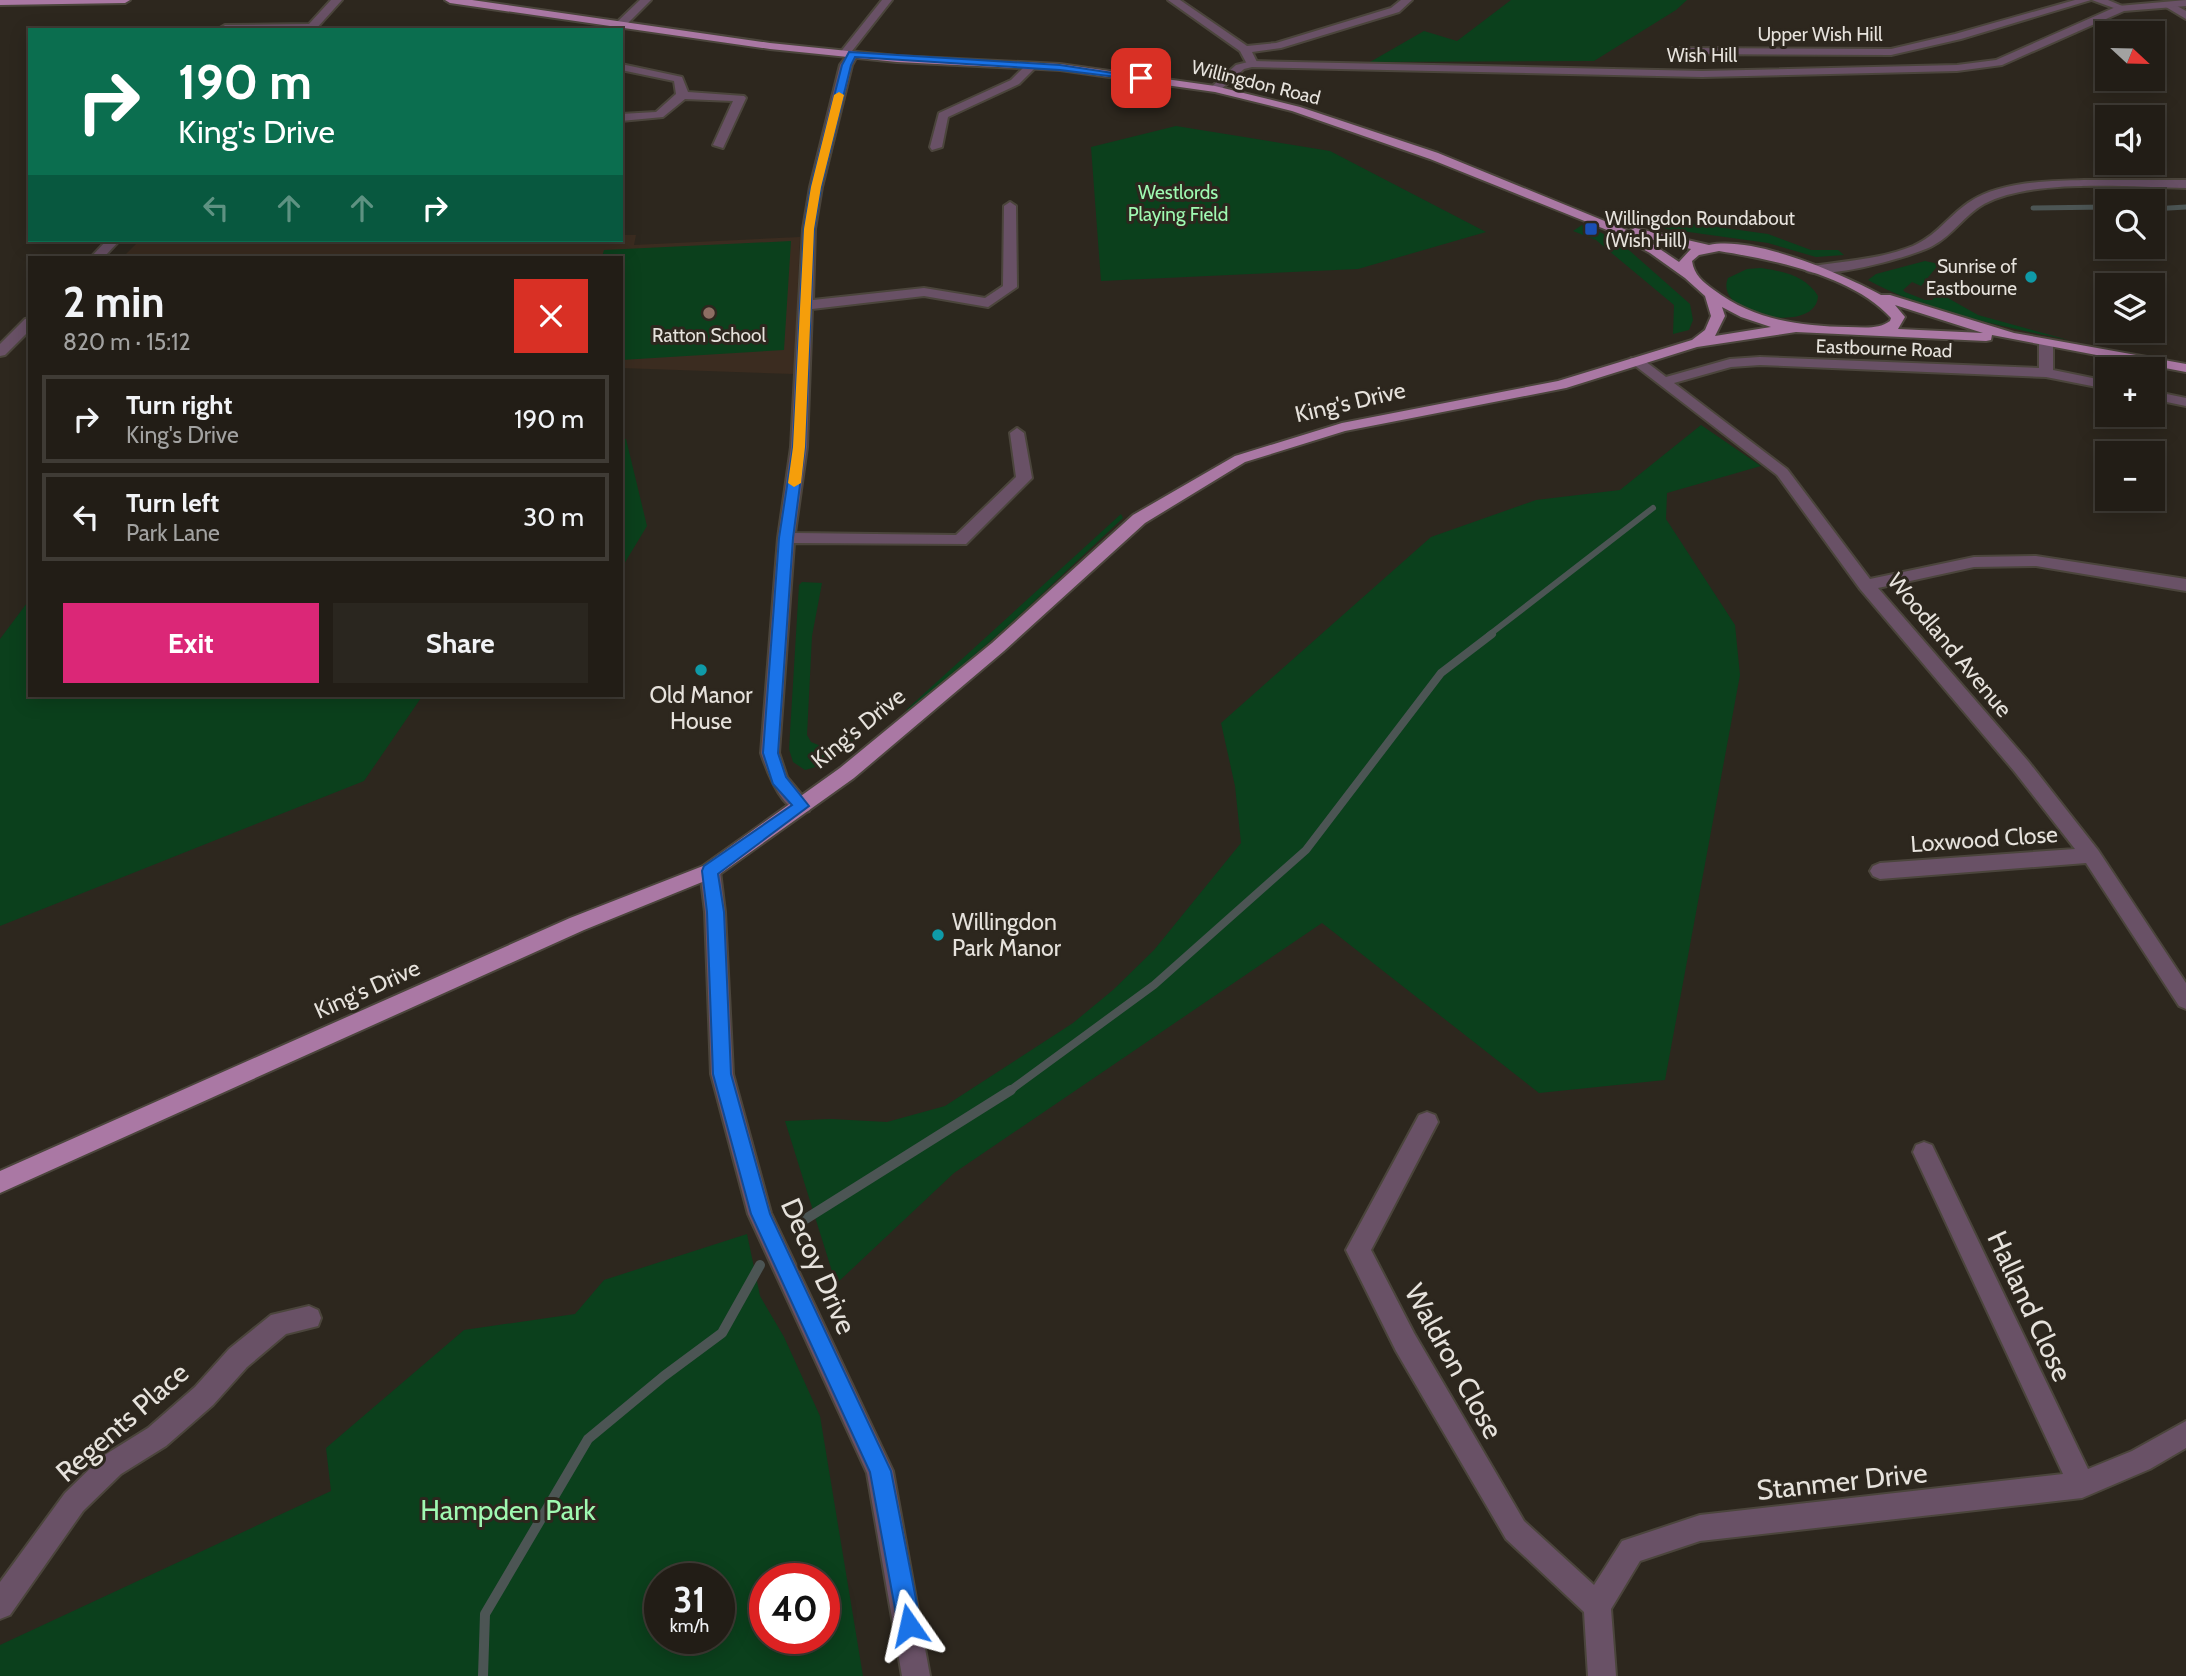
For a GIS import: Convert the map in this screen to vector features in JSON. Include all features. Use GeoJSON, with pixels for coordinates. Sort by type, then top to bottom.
{"type":"FeatureCollection","features":[{"type":"Feature","properties":{"kind":"main road"},"geometry":{"type":"LineString","coordinates":[[0,2],[125,0]]}},
{"type":"Feature","properties":{"kind":"main road","name":"Willingdon Road"},"geometry":{"type":"LineString","coordinates":[[450,0],[848,54],[1031,66],[1114,74],[1215,89],[1296,109],[1360,130],[1434,156],[1617,229],[1655,250],[1711,294],[1748,316],[1795,328]]}},
{"type":"Feature","properties":{"kind":"main road","name":"Willingdon Road"},"geometry":{"type":"LineString","coordinates":[[1617,229],[1705,248],[1719,247],[1773,256],[1870,294]]}},
{"type":"Feature","properties":{"kind":"main road"},"geometry":{"type":"LineString","coordinates":[[1688,274],[1683,264],[1686,256],[1705,248]]}},
{"type":"Feature","properties":{"kind":"main road"},"geometry":{"type":"LineString","coordinates":[[1695,343],[1715,326],[1718,316],[1711,294]]}},
{"type":"Feature","properties":{"kind":"main road"},"geometry":{"type":"LineString","coordinates":[[1870,294],[1885,302],[1898,317],[1892,328],[1872,331]]}},
{"type":"Feature","properties":{"kind":"main road"},"geometry":{"type":"LineString","coordinates":[[1870,294],[2012,337],[2186,368]]}},
{"type":"Feature","properties":{"kind":"main road"},"geometry":{"type":"LineString","coordinates":[[1795,328],[2012,337]]}},
{"type":"Feature","properties":{"kind":"main road","name":"King's Drive"},"geometry":{"type":"LineString","coordinates":[[0,1182],[577,924],[710,871],[847,773],[998,648],[1139,519],[1240,458],[1342,427],[1561,385],[1695,343],[1795,328]]}},
{"type":"Feature","properties":{"kind":"street"},"geometry":{"type":"LineString","coordinates":[[312,28],[337,0]]}},
{"type":"Feature","properties":{"kind":"street"},"geometry":{"type":"LineString","coordinates":[[620,25],[646,0]]}},
{"type":"Feature","properties":{"kind":"street"},"geometry":{"type":"LineString","coordinates":[[802,806],[779,780],[770,753],[786,538],[799,447],[809,229],[816,187],[848,54],[887,0]]}},
{"type":"Feature","properties":{"kind":"street"},"geometry":{"type":"LineString","coordinates":[[1173,0],[1245,49],[1252,64],[1240,67],[1215,89]]}},
{"type":"Feature","properties":{"kind":"street"},"geometry":{"type":"LineString","coordinates":[[1245,49],[1277,46],[1395,9],[1407,0]]}},
{"type":"Feature","properties":{"kind":"street","name":"Upper Wish Hill"},"geometry":{"type":"LineString","coordinates":[[1674,51],[1891,52],[1957,37],[2086,0]]}},
{"type":"Feature","properties":{"kind":"street"},"geometry":{"type":"LineString","coordinates":[[2096,0],[2122,8]]}},
{"type":"Feature","properties":{"kind":"street","name":"Wish Hill"},"geometry":{"type":"LineString","coordinates":[[1252,64],[1702,74],[1957,68],[1998,63],[2122,8],[2186,3]]}},
{"type":"Feature","properties":{"kind":"street"},"geometry":{"type":"LineString","coordinates":[[2170,5],[2186,16]]}},
{"type":"Feature","properties":{"kind":"street"},"geometry":{"type":"LineString","coordinates":[[936,146],[943,115],[1015,82],[1031,66]]}},
{"type":"Feature","properties":{"kind":"street"},"geometry":{"type":"LineString","coordinates":[[623,67],[678,79],[682,86],[682,95]]}},
{"type":"Feature","properties":{"kind":"street"},"geometry":{"type":"LineString","coordinates":[[623,118],[659,115],[682,95],[740,98],[719,145]]}},
{"type":"Feature","properties":{"kind":"street"},"geometry":{"type":"LineString","coordinates":[[1812,270],[1908,252],[1930,243],[1951,227],[1964,211],[1984,200],[2024,190],[2094,184],[2186,184]]}},
{"type":"Feature","properties":{"kind":"street"},"geometry":{"type":"LineString","coordinates":[[807,305],[925,292],[988,303],[1010,287],[1010,206]]}},
{"type":"Feature","properties":{"kind":"street"},"geometry":{"type":"LineString","coordinates":[[97,256],[112,242]]}},
{"type":"Feature","properties":{"kind":"street"},"geometry":{"type":"LineString","coordinates":[[1852,286],[1860,262]]}},
{"type":"Feature","properties":{"kind":"street"},"geometry":{"type":"LineString","coordinates":[[0,351],[28,325]]}},
{"type":"Feature","properties":{"kind":"street"},"geometry":{"type":"LineString","coordinates":[[2046,344],[2046,373]]}},
{"type":"Feature","properties":{"kind":"street","name":"Woodland Avenue"},"geometry":{"type":"LineString","coordinates":[[1636,361],[1782,472],[1866,585],[2021,766],[2091,855],[2186,1000]]}},
{"type":"Feature","properties":{"kind":"street","name":"Eastbourne Road"},"geometry":{"type":"LineString","coordinates":[[1662,382],[1730,363],[1760,361],[2046,373],[2095,383]]}},
{"type":"Feature","properties":{"kind":"street"},"geometry":{"type":"LineString","coordinates":[[2165,398],[2186,402]]}},
{"type":"Feature","properties":{"kind":"street"},"geometry":{"type":"LineString","coordinates":[[786,538],[960,540],[1024,478],[1017,433]]}},
{"type":"Feature","properties":{"kind":"street"},"geometry":{"type":"LineString","coordinates":[[1866,585],[1974,562],[2036,561],[2186,585]]}},
{"type":"Feature","properties":{"kind":"street","name":"Loxwood Close"},"geometry":{"type":"LineString","coordinates":[[1880,871],[2091,855]]}},
{"type":"Feature","properties":{"kind":"street","name":"Decoy Drive"},"geometry":{"type":"LineString","coordinates":[[710,871],[715,912],[722,1074],[761,1214],[880,1471],[916,1676]]}},
{"type":"Feature","properties":{"kind":"street","name":"Waldron Close"},"geometry":{"type":"LineString","coordinates":[[1427,1122],[1358,1250],[1405,1342],[1515,1530],[1597,1606]]}},
{"type":"Feature","properties":{"kind":"street","name":"Halland Close"},"geometry":{"type":"LineString","coordinates":[[1924,1152],[2081,1485]]}},
{"type":"Feature","properties":{"kind":"street","name":"Regents Place"},"geometry":{"type":"LineString","coordinates":[[0,1605],[74,1502],[112,1465],[158,1437],[204,1396],[238,1357],[281,1323],[309,1318]]}},
{"type":"Feature","properties":{"kind":"street","name":"Stanmer Drive"},"geometry":{"type":"LineString","coordinates":[[1597,1606],[1631,1550],[1700,1528],[2081,1485],[2141,1460],[2186,1434]]}},
{"type":"Feature","properties":{"kind":"street"},"geometry":{"type":"LineString","coordinates":[[1597,1606],[1602,1676]]}},
{"type":"Feature","properties":{"kind":"shaded area","name":"Ratton School"},"geometry":{"type":"Polygon","coordinates":[[[623,235],[636,235],[634,245],[800,237],[794,374],[623,368],[623,256],[124,256],[138,242],[623,242],[623,235]]]}},
{"type":"Feature","properties":{"kind":"green space"},"geometry":{"type":"Polygon","coordinates":[[[1511,0],[1687,0],[1676,10],[1594,61],[1370,62],[1424,31],[1457,41],[1511,0]]]}},
{"type":"Feature","properties":{"kind":"green space","name":"Westlords Playing Field"},"geometry":{"type":"Polygon","coordinates":[[[1176,126],[1330,151],[1486,232],[1358,269],[1101,281],[1091,147],[1176,126]]]}},
{"type":"Feature","properties":{"kind":"green space"},"geometry":{"type":"Polygon","coordinates":[[[1616,210],[1630,215],[1768,234],[1811,250],[1838,250],[1844,255],[1816,257],[1768,243],[1667,229],[1614,213],[1616,210]]]}},
{"type":"Feature","properties":{"kind":"green space"},"geometry":{"type":"Polygon","coordinates":[[[1582,225],[1602,233],[1630,251],[1690,304],[1693,320],[1689,330],[1673,334],[1674,305],[1596,240],[1573,231],[1582,225]]]}},
{"type":"Feature","properties":{"kind":"green space"},"geometry":{"type":"Polygon","coordinates":[[[791,241],[784,350],[623,360],[623,256],[602,256],[604,250],[791,241]]]}},
{"type":"Feature","properties":{"kind":"green space"},"geometry":{"type":"Polygon","coordinates":[[[1925,261],[1939,264],[1921,286],[1912,282],[1903,290],[1905,292],[1925,300],[1932,300],[1939,293],[1978,315],[2068,340],[1939,309],[1868,280],[1876,274],[1925,261]]]}},
{"type":"Feature","properties":{"kind":"green space"},"geometry":{"type":"Polygon","coordinates":[[[1761,268],[1786,273],[1807,284],[1818,296],[1813,308],[1801,315],[1784,318],[1749,311],[1735,302],[1727,291],[1728,278],[1747,269],[1761,268]]]}},
{"type":"Feature","properties":{"kind":"green space"},"geometry":{"type":"Polygon","coordinates":[[[1701,425],[1761,466],[1667,493],[1666,519],[1735,625],[1740,675],[1665,1080],[1539,1093],[1322,923],[954,1173],[836,1284],[785,1121],[831,1119],[887,1122],[945,1106],[1073,1023],[1113,990],[1154,950],[1241,843],[1235,786],[1221,723],[1431,537],[1536,500],[1620,490],[1701,425]]]}},
{"type":"Feature","properties":{"kind":"green space"},"geometry":{"type":"Polygon","coordinates":[[[623,438],[626,439],[647,526],[623,566],[623,438]]]}},
{"type":"Feature","properties":{"kind":"green space"},"geometry":{"type":"Polygon","coordinates":[[[1121,514],[1123,518],[1009,625],[909,712],[906,710],[1121,514]]]}},
{"type":"Feature","properties":{"kind":"green space"},"geometry":{"type":"Polygon","coordinates":[[[802,582],[822,583],[812,636],[807,735],[811,742],[823,747],[855,739],[822,765],[805,770],[793,762],[789,749],[799,585],[802,582]]]}},
{"type":"Feature","properties":{"kind":"green space"},"geometry":{"type":"Polygon","coordinates":[[[28,602],[28,697],[422,697],[364,781],[0,926],[0,639],[28,602]]]}},
{"type":"Feature","properties":{"kind":"green space","name":"Hampden Park"},"geometry":{"type":"Polygon","coordinates":[[[747,1234],[760,1296],[784,1337],[820,1416],[863,1676],[0,1676],[0,1645],[331,1491],[326,1448],[464,1330],[575,1314],[604,1280],[747,1234]]]}},
{"type":"Feature","properties":{"kind":"waterway"},"geometry":{"type":"LineString","coordinates":[[2033,208],[2095,207]]}},
{"type":"Feature","properties":{"kind":"waterway"},"geometry":{"type":"LineString","coordinates":[[2165,208],[2186,207]]}},
{"type":"Feature","properties":{"kind":"waterway"},"geometry":{"type":"LineString","coordinates":[[1489,635],[1653,508]]}},
{"type":"Feature","properties":{"kind":"waterway"},"geometry":{"type":"LineString","coordinates":[[1009,1091],[1154,985],[1306,850],[1441,673],[1492,634]]}},
{"type":"Feature","properties":{"kind":"waterway"},"geometry":{"type":"LineString","coordinates":[[796,1225],[1009,1091]]}},
{"type":"Feature","properties":{"kind":"waterway"},"geometry":{"type":"LineString","coordinates":[[483,1676],[485,1614],[588,1439],[664,1376],[722,1333],[760,1265]]}},
{"type":"Feature","properties":{"kind":"slow traffic"},"geometry":{"type":"LineString","coordinates":[[794,483],[799,447],[809,229],[816,187],[839,95]]}},
{"type":"Feature","properties":{"kind":"place","name":"Willingdon Roundabout (Wish Hill)"},"geometry":{"type":"Point","coordinates":[1591,229]}},
{"type":"Feature","properties":{"kind":"place","name":"Sunrise of Eastbourne"},"geometry":{"type":"Point","coordinates":[2031,277]}},
{"type":"Feature","properties":{"kind":"place","name":"Ratton School"},"geometry":{"type":"Point","coordinates":[709,313]}},
{"type":"Feature","properties":{"kind":"place","name":"Old Manor House"},"geometry":{"type":"Point","coordinates":[701,670]}},
{"type":"Feature","properties":{"kind":"place","name":"Willingdon Park Manor"},"geometry":{"type":"Point","coordinates":[938,935]}},
{"type":"Feature","properties":{"kind":"route"},"geometry":{"type":"LineString","coordinates":[[909,1625],[880,1471],[761,1214],[722,1074],[715,912],[710,871],[802,806],[779,780],[770,753],[786,538],[799,447],[809,229],[816,187],[846,65],[853,54],[897,59],[1060,67],[1141,78]]}}]}
